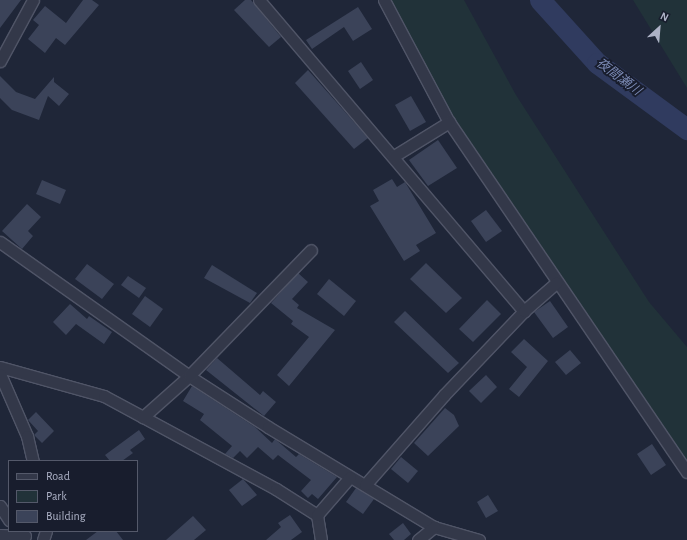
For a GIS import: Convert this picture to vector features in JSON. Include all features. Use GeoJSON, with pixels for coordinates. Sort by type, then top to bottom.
{"type":"FeatureCollection","features":[{"type":"Feature","properties":{"kind":"street"},"geometry":{"type":"LineString","coordinates":[[0,61],[33,0]]}},
{"type":"Feature","properties":{"kind":"street"},"geometry":{"type":"LineString","coordinates":[[259,0],[394,156],[524,311]]}},
{"type":"Feature","properties":{"kind":"street"},"geometry":{"type":"LineString","coordinates":[[384,0],[449,122],[556,283],[687,472]]}},
{"type":"Feature","properties":{"kind":"street"},"geometry":{"type":"LineString","coordinates":[[394,156],[449,122]]}},
{"type":"Feature","properties":{"kind":"street"},"geometry":{"type":"LineString","coordinates":[[0,242],[189,376],[350,477],[434,527],[479,540]]}},
{"type":"Feature","properties":{"kind":"street"},"geometry":{"type":"LineString","coordinates":[[144,417],[189,376],[311,250]]}},
{"type":"Feature","properties":{"kind":"street"},"geometry":{"type":"LineString","coordinates":[[365,485],[444,395],[524,311],[556,283]]}},
{"type":"Feature","properties":{"kind":"street"},"geometry":{"type":"LineString","coordinates":[[0,367],[104,396],[144,417],[276,489],[317,515],[321,540]]}},
{"type":"Feature","properties":{"kind":"street"},"geometry":{"type":"LineString","coordinates":[[0,374],[27,436],[33,460]]}},
{"type":"Feature","properties":{"kind":"street"},"geometry":{"type":"LineString","coordinates":[[317,515],[350,477]]}},
{"type":"Feature","properties":{"kind":"street"},"geometry":{"type":"LineString","coordinates":[[0,506],[8,518]]}},
{"type":"Feature","properties":{"kind":"street"},"geometry":{"type":"LineString","coordinates":[[418,540],[434,527]]}},
{"type":"Feature","properties":{"kind":"street"},"geometry":{"type":"LineString","coordinates":[[0,535],[25,536]]}},
{"type":"Feature","properties":{"kind":"green space"},"geometry":{"type":"Polygon","coordinates":[[[384,0],[464,0],[516,95],[649,302],[687,347],[687,472],[556,283],[406,42],[384,0]]]}},
{"type":"Feature","properties":{"kind":"green space"},"geometry":{"type":"Polygon","coordinates":[[[633,0],[687,0],[687,88],[633,0]]]}},
{"type":"Feature","properties":{"kind":"building"},"geometry":{"type":"Polygon","coordinates":[[[0,0],[21,0],[0,28],[0,0]]]}},
{"type":"Feature","properties":{"kind":"building"},"geometry":{"type":"Polygon","coordinates":[[[83,0],[92,0],[99,5],[65,45],[56,38],[45,53],[28,39],[39,25],[33,20],[45,6],[66,23],[83,0]]]}},
{"type":"Feature","properties":{"kind":"building"},"geometry":{"type":"Polygon","coordinates":[[[245,0],[251,0],[281,37],[269,47],[234,10],[245,0]]]}},
{"type":"Feature","properties":{"kind":"building"},"geometry":{"type":"Polygon","coordinates":[[[358,7],[372,29],[353,41],[344,27],[312,49],[306,40],[358,7]]]}},
{"type":"Feature","properties":{"kind":"building"},"geometry":{"type":"Polygon","coordinates":[[[361,62],[373,80],[360,89],[348,71],[361,62]]]}},
{"type":"Feature","properties":{"kind":"building"},"geometry":{"type":"Polygon","coordinates":[[[308,70],[368,138],[354,149],[295,83],[308,70]]]}},
{"type":"Feature","properties":{"kind":"building"},"geometry":{"type":"Polygon","coordinates":[[[0,76],[16,92],[35,99],[54,77],[54,82],[69,94],[59,106],[48,96],[39,120],[12,110],[0,98],[0,76]]]}},
{"type":"Feature","properties":{"kind":"building"},"geometry":{"type":"Polygon","coordinates":[[[411,96],[426,122],[410,131],[395,105],[411,96]]]}},
{"type":"Feature","properties":{"kind":"building"},"geometry":{"type":"Polygon","coordinates":[[[438,140],[457,168],[428,186],[409,160],[438,140]]]}},
{"type":"Feature","properties":{"kind":"building"},"geometry":{"type":"Polygon","coordinates":[[[392,179],[397,187],[405,182],[436,233],[416,245],[420,251],[404,261],[370,206],[379,201],[373,190],[392,179]]]}},
{"type":"Feature","properties":{"kind":"building"},"geometry":{"type":"Polygon","coordinates":[[[42,180],[66,190],[60,204],[36,194],[42,180]]]}},
{"type":"Feature","properties":{"kind":"building"},"geometry":{"type":"Polygon","coordinates":[[[27,204],[41,217],[28,231],[33,236],[22,249],[2,231],[27,204]]]}},
{"type":"Feature","properties":{"kind":"building"},"geometry":{"type":"Polygon","coordinates":[[[486,210],[502,231],[486,242],[471,221],[486,210]]]}},
{"type":"Feature","properties":{"kind":"building"},"geometry":{"type":"Polygon","coordinates":[[[426,263],[462,298],[446,313],[410,279],[426,263]]]}},
{"type":"Feature","properties":{"kind":"building"},"geometry":{"type":"Polygon","coordinates":[[[87,264],[114,284],[102,299],[75,279],[87,264]]]}},
{"type":"Feature","properties":{"kind":"building"},"geometry":{"type":"Polygon","coordinates":[[[212,265],[257,293],[250,303],[204,278],[212,265]]]}},
{"type":"Feature","properties":{"kind":"building"},"geometry":{"type":"Polygon","coordinates":[[[298,273],[308,282],[292,299],[299,305],[297,308],[335,330],[289,386],[277,375],[309,337],[291,324],[293,321],[271,303],[298,273]]]}},
{"type":"Feature","properties":{"kind":"building"},"geometry":{"type":"Polygon","coordinates":[[[128,276],[146,288],[139,298],[121,285],[128,276]]]}},
{"type":"Feature","properties":{"kind":"building"},"geometry":{"type":"Polygon","coordinates":[[[329,279],[356,301],[344,316],[317,294],[329,279]]]}},
{"type":"Feature","properties":{"kind":"building"},"geometry":{"type":"Polygon","coordinates":[[[145,296],[163,309],[150,327],[132,314],[145,296]]]}},
{"type":"Feature","properties":{"kind":"building"},"geometry":{"type":"Polygon","coordinates":[[[487,300],[501,314],[473,342],[459,329],[487,300]]]}},
{"type":"Feature","properties":{"kind":"building"},"geometry":{"type":"Polygon","coordinates":[[[550,301],[568,327],[553,338],[534,312],[550,301]]]}},
{"type":"Feature","properties":{"kind":"building"},"geometry":{"type":"Polygon","coordinates":[[[70,304],[87,319],[89,316],[112,332],[104,344],[76,324],[66,335],[53,322],[70,304]]]}},
{"type":"Feature","properties":{"kind":"building"},"geometry":{"type":"Polygon","coordinates":[[[405,311],[459,363],[448,373],[394,322],[405,311]]]}},
{"type":"Feature","properties":{"kind":"building"},"geometry":{"type":"Polygon","coordinates":[[[524,339],[548,361],[519,397],[509,389],[527,367],[511,352],[524,339]]]}},
{"type":"Feature","properties":{"kind":"building"},"geometry":{"type":"Polygon","coordinates":[[[570,350],[581,363],[566,375],[555,362],[570,350]]]}},
{"type":"Feature","properties":{"kind":"building"},"geometry":{"type":"Polygon","coordinates":[[[217,358],[260,395],[263,391],[276,402],[264,416],[206,370],[217,358]]]}},
{"type":"Feature","properties":{"kind":"building"},"geometry":{"type":"Polygon","coordinates":[[[486,375],[497,387],[481,403],[469,391],[486,375]]]}},
{"type":"Feature","properties":{"kind":"building"},"geometry":{"type":"Polygon","coordinates":[[[192,386],[255,427],[272,443],[275,439],[296,457],[299,454],[337,477],[318,499],[312,494],[308,498],[301,491],[311,480],[278,455],[273,460],[258,447],[247,458],[240,451],[233,458],[225,454],[232,446],[200,420],[204,414],[183,401],[192,386]]]}},
{"type":"Feature","properties":{"kind":"building"},"geometry":{"type":"Polygon","coordinates":[[[445,408],[454,415],[459,426],[428,456],[414,443],[445,408]]]}},
{"type":"Feature","properties":{"kind":"building"},"geometry":{"type":"Polygon","coordinates":[[[36,412],[54,431],[42,443],[34,435],[38,431],[28,420],[36,412]]]}},
{"type":"Feature","properties":{"kind":"building"},"geometry":{"type":"Polygon","coordinates":[[[139,430],[145,439],[130,450],[133,453],[123,460],[109,460],[105,455],[139,430]]]}},
{"type":"Feature","properties":{"kind":"building"},"geometry":{"type":"Polygon","coordinates":[[[652,444],[666,465],[651,475],[637,454],[652,444]]]}},
{"type":"Feature","properties":{"kind":"building"},"geometry":{"type":"Polygon","coordinates":[[[401,457],[418,471],[408,483],[391,469],[401,457]]]}},
{"type":"Feature","properties":{"kind":"building"},"geometry":{"type":"Polygon","coordinates":[[[243,479],[257,495],[242,506],[229,490],[243,479]]]}},
{"type":"Feature","properties":{"kind":"building"},"geometry":{"type":"Polygon","coordinates":[[[356,488],[374,499],[363,514],[346,502],[356,488]]]}},
{"type":"Feature","properties":{"kind":"building"},"geometry":{"type":"Polygon","coordinates":[[[488,495],[498,511],[486,518],[477,502],[488,495]]]}},
{"type":"Feature","properties":{"kind":"building"},"geometry":{"type":"Polygon","coordinates":[[[290,515],[302,532],[291,540],[266,540],[281,527],[278,523],[290,515]]]}},
{"type":"Feature","properties":{"kind":"building"},"geometry":{"type":"Polygon","coordinates":[[[193,516],[206,530],[194,540],[166,540],[193,516]]]}},
{"type":"Feature","properties":{"kind":"building"},"geometry":{"type":"Polygon","coordinates":[[[403,523],[411,534],[404,540],[394,540],[389,534],[403,523]]]}},
{"type":"Feature","properties":{"kind":"building"},"geometry":{"type":"Polygon","coordinates":[[[97,532],[117,532],[123,540],[86,540],[97,532]]]}},
{"type":"Feature","properties":{"kind":"waterway","name":"夜間瀬川"},"geometry":{"type":"LineString","coordinates":[[540,0],[597,63],[687,129]]}}]}
